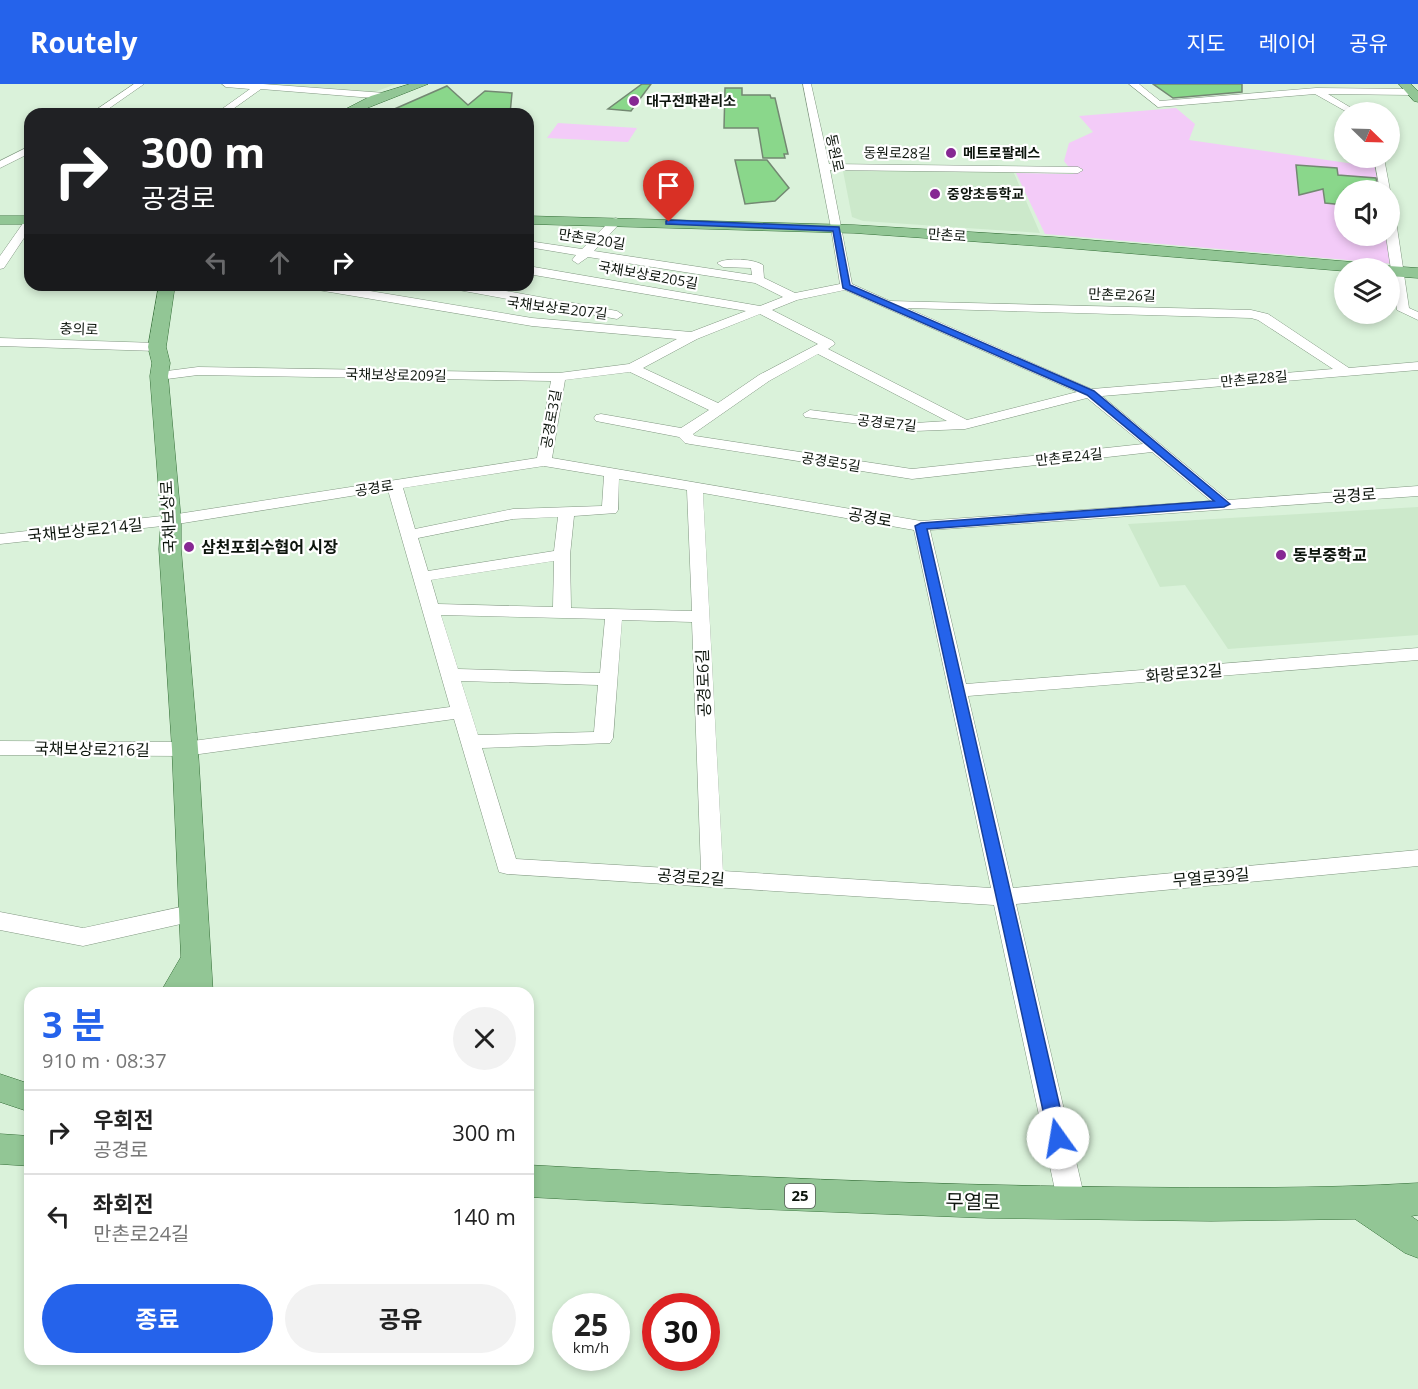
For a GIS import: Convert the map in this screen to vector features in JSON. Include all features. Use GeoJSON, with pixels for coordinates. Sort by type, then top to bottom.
{"type":"FeatureCollection","features":[{"type":"Feature","properties":{"kind":"main road"},"geometry":{"type":"LineString","coordinates":[[356,108],[422,84]]}},
{"type":"Feature","properties":{"kind":"main road"},"geometry":{"type":"LineString","coordinates":[[0,220],[24,221]]}},
{"type":"Feature","properties":{"kind":"main road","name":"만촌로"},"geometry":{"type":"LineString","coordinates":[[534,220],[837,228],[1053,242],[1334,265]]}},
{"type":"Feature","properties":{"kind":"main road"},"geometry":{"type":"LineString","coordinates":[[1400,272],[1418,273]]}},
{"type":"Feature","properties":{"kind":"main road","name":"국채보상로"},"geometry":{"type":"LineString","coordinates":[[166,291],[157,347],[161,363],[159,376],[171,520],[170,549],[185,749],[198,987]]}},
{"type":"Feature","properties":{"kind":"main road"},"geometry":{"type":"LineString","coordinates":[[179,987],[197,957]]}},
{"type":"Feature","properties":{"kind":"main road"},"geometry":{"type":"LineString","coordinates":[[0,1149],[24,1151]]}},
{"type":"Feature","properties":{"kind":"main road","name":"무열로"},"geometry":{"type":"LineString","coordinates":[[534,1181],[824,1198],[1072,1204],[1312,1205],[1418,1199]]}},
{"type":"Feature","properties":{"kind":"main road"},"geometry":{"type":"LineString","coordinates":[[1361,1203],[1418,1241]]}},
{"type":"Feature","properties":{"kind":"street"},"geometry":{"type":"LineString","coordinates":[[104,108],[140,84]]}},
{"type":"Feature","properties":{"kind":"street"},"geometry":{"type":"LineString","coordinates":[[226,84],[385,96]]}},
{"type":"Feature","properties":{"kind":"street","name":"동원로"},"geometry":{"type":"LineString","coordinates":[[807,84],[837,228]]}},
{"type":"Feature","properties":{"kind":"street"},"geometry":{"type":"LineString","coordinates":[[1133,84],[1158,104],[1316,91],[1412,91]]}},
{"type":"Feature","properties":{"kind":"street"},"geometry":{"type":"LineString","coordinates":[[1305,84],[1335,102]]}},
{"type":"Feature","properties":{"kind":"street"},"geometry":{"type":"LineString","coordinates":[[229,108],[260,86]]}},
{"type":"Feature","properties":{"kind":"street"},"geometry":{"type":"LineString","coordinates":[[0,165],[24,152]]}},
{"type":"Feature","properties":{"kind":"street"},"geometry":{"type":"LineString","coordinates":[[0,165],[20,167]]}},
{"type":"Feature","properties":{"kind":"street","name":"동원로28길"},"geometry":{"type":"LineString","coordinates":[[824,167],[1078,170]]}},
{"type":"Feature","properties":{"kind":"street"},"geometry":{"type":"LineString","coordinates":[[561,276],[616,221]]}},
{"type":"Feature","properties":{"kind":"street"},"geometry":{"type":"LineString","coordinates":[[837,228],[846,286],[1090,393],[1224,504]]}},
{"type":"Feature","properties":{"kind":"street"},"geometry":{"type":"LineString","coordinates":[[0,265],[24,230]]}},
{"type":"Feature","properties":{"kind":"street","name":"만촌로20길"},"geometry":{"type":"LineString","coordinates":[[534,245],[758,280],[794,297]]}},
{"type":"Feature","properties":{"kind":"street","name":"만촌로20길"},"geometry":{"type":"LineString","coordinates":[[712,261],[757,266],[758,280]]}},
{"type":"Feature","properties":{"kind":"street","name":"국채보상로205길"},"geometry":{"type":"LineString","coordinates":[[534,271],[762,309]]}},
{"type":"Feature","properties":{"kind":"street","name":"국채보상로209길"},"geometry":{"type":"LineString","coordinates":[[159,376],[198,371],[559,377],[632,368],[692,336],[762,309],[794,297],[846,286]]}},
{"type":"Feature","properties":{"kind":"street","name":"국채보상로207길"},"geometry":{"type":"LineString","coordinates":[[348,291],[532,322],[692,336]]}},
{"type":"Feature","properties":{"kind":"street","name":"국채보상로207길"},"geometry":{"type":"LineString","coordinates":[[486,291],[617,315]]}},
{"type":"Feature","properties":{"kind":"street"},"geometry":{"type":"LineString","coordinates":[[1400,298],[1403,310],[1418,316]]}},
{"type":"Feature","properties":{"kind":"street","name":"만촌로26길"},"geometry":{"type":"LineString","coordinates":[[883,303],[1251,314],[1263,317],[1344,371]]}},
{"type":"Feature","properties":{"kind":"street"},"geometry":{"type":"LineString","coordinates":[[684,433],[764,378],[828,344],[762,309]]}},
{"type":"Feature","properties":{"kind":"street","name":"충의로"},"geometry":{"type":"LineString","coordinates":[[0,342],[157,347]]}},
{"type":"Feature","properties":{"kind":"street"},"geometry":{"type":"LineString","coordinates":[[818,349],[965,426],[1090,393]]}},
{"type":"Feature","properties":{"kind":"street","name":"만촌로28길"},"geometry":{"type":"LineString","coordinates":[[1090,393],[1418,366]]}},
{"type":"Feature","properties":{"kind":"street"},"geometry":{"type":"LineString","coordinates":[[632,368],[719,409]]}},
{"type":"Feature","properties":{"kind":"street","name":"공경로3길"},"geometry":{"type":"LineString","coordinates":[[544,461],[559,377]]}},
{"type":"Feature","properties":{"kind":"street","name":"공경로7길"},"geometry":{"type":"LineString","coordinates":[[810,414],[915,427],[965,426]]}},
{"type":"Feature","properties":{"kind":"street","name":"공경로5길"},"geometry":{"type":"LineString","coordinates":[[602,418],[684,433],[690,440],[912,474],[983,466]]}},
{"type":"Feature","properties":{"kind":"street","name":"만촌로24길"},"geometry":{"type":"LineString","coordinates":[[983,466],[1155,447]]}},
{"type":"Feature","properties":{"kind":"street","name":"공경로"},"geometry":{"type":"LineString","coordinates":[[171,520],[544,461],[921,526],[1418,491]]}},
{"type":"Feature","properties":{"kind":"street"},"geometry":{"type":"LineString","coordinates":[[409,536],[513,514],[610,510],[612,473]]}},
{"type":"Feature","properties":{"kind":"street","name":"공경로2길"},"geometry":{"type":"LineString","coordinates":[[394,485],[507,866],[1004,897]]}},
{"type":"Feature","properties":{"kind":"street","name":"공경로6길"},"geometry":{"type":"LineString","coordinates":[[695,487],[712,879]]}},
{"type":"Feature","properties":{"kind":"street"},"geometry":{"type":"LineString","coordinates":[[562,613],[562,555],[566,512]]}},
{"type":"Feature","properties":{"kind":"street","name":"국채보상로214길"},"geometry":{"type":"LineString","coordinates":[[0,539],[171,520]]}},
{"type":"Feature","properties":{"kind":"street"},"geometry":{"type":"LineString","coordinates":[[921,526],[1072,1204]]}},
{"type":"Feature","properties":{"kind":"street"},"geometry":{"type":"LineString","coordinates":[[421,577],[562,555]]}},
{"type":"Feature","properties":{"kind":"street"},"geometry":{"type":"LineString","coordinates":[[430,609],[701,617]]}},
{"type":"Feature","properties":{"kind":"street"},"geometry":{"type":"LineString","coordinates":[[470,742],[603,738],[614,615]]}},
{"type":"Feature","properties":{"kind":"street","name":"화랑로32길"},"geometry":{"type":"LineString","coordinates":[[957,691],[1415,658]]}},
{"type":"Feature","properties":{"kind":"street"},"geometry":{"type":"LineString","coordinates":[[450,675],[608,679]]}},
{"type":"Feature","properties":{"kind":"street"},"geometry":{"type":"LineString","coordinates":[[185,749],[461,712]]}},
{"type":"Feature","properties":{"kind":"street","name":"국채보상로216길"},"geometry":{"type":"LineString","coordinates":[[0,748],[185,749]]}},
{"type":"Feature","properties":{"kind":"street","name":"무열로39길"},"geometry":{"type":"LineString","coordinates":[[1004,897],[1418,858]]}},
{"type":"Feature","properties":{"kind":"street"},"geometry":{"type":"LineString","coordinates":[[0,921],[83,937],[195,913]]}},
{"type":"Feature","properties":{"kind":"shaded area"},"geometry":{"type":"Polygon","coordinates":[[[250,84],[396,84],[372,93],[250,84]]]}},
{"type":"Feature","properties":{"kind":"shaded area"},"geometry":{"type":"Polygon","coordinates":[[[1176,108],[1195,124],[1189,140],[1334,161],[1334,168],[1375,168],[1378,180],[1334,180],[1334,246],[1390,246],[1393,258],[1334,259],[1045,234],[1016,173],[1074,174],[1064,161],[1069,143],[1093,132],[1079,116],[1176,108]]]}},
{"type":"Feature","properties":{"kind":"shaded area"},"geometry":{"type":"Polygon","coordinates":[[[558,123],[637,128],[628,142],[547,138],[558,123]]]}},
{"type":"Feature","properties":{"kind":"shaded area","name":"중앙초등학교"},"geometry":{"type":"Polygon","coordinates":[[[843,171],[1013,171],[1040,233],[863,221],[852,217],[843,171]]]}},
{"type":"Feature","properties":{"kind":"shaded area","name":"동부중학교"},"geometry":{"type":"Polygon","coordinates":[[[1418,507],[1418,635],[1228,649],[1185,585],[1160,587],[1128,524],[1418,507]]]}},
{"type":"Feature","properties":{"kind":"building"},"geometry":{"type":"Polygon","coordinates":[[[642,84],[651,84],[631,111],[608,109],[642,84]]]}},
{"type":"Feature","properties":{"kind":"building"},"geometry":{"type":"Polygon","coordinates":[[[1153,84],[1242,84],[1242,92],[1173,98],[1153,84]]]}},
{"type":"Feature","properties":{"kind":"building"},"geometry":{"type":"Polygon","coordinates":[[[447,86],[468,105],[485,91],[512,93],[511,108],[397,108],[447,86]]]}},
{"type":"Feature","properties":{"kind":"building"},"geometry":{"type":"Polygon","coordinates":[[[725,88],[742,88],[742,95],[770,95],[771,98],[775,98],[788,154],[784,154],[785,158],[763,158],[758,128],[724,128],[725,88]]]}},
{"type":"Feature","properties":{"kind":"building"},"geometry":{"type":"Polygon","coordinates":[[[735,160],[767,160],[789,188],[775,201],[745,204],[735,160]]]}},
{"type":"Feature","properties":{"kind":"building"},"geometry":{"type":"Polygon","coordinates":[[[1296,165],[1337,168],[1338,175],[1376,178],[1376,180],[1334,180],[1334,204],[1325,203],[1323,189],[1299,195],[1296,165]]]}},
{"type":"Feature","properties":{"kind":"place","name":"대구전파관리소"},"geometry":{"type":"Point","coordinates":[634,101]}},
{"type":"Feature","properties":{"kind":"place","name":"메트로팔레스"},"geometry":{"type":"Point","coordinates":[951,153]}},
{"type":"Feature","properties":{"kind":"place","name":"중앙초등학교"},"geometry":{"type":"Point","coordinates":[935,194]}},
{"type":"Feature","properties":{"kind":"place","name":"삼천포회수협어 시장"},"geometry":{"type":"Point","coordinates":[189,547]}},
{"type":"Feature","properties":{"kind":"place","name":"동부중학교"},"geometry":{"type":"Point","coordinates":[1281,555]}},
{"type":"Feature","properties":{"kind":"route"},"geometry":{"type":"LineString","coordinates":[[669,222],[837,228],[846,286],[1090,393],[1224,504],[921,526],[1058,1138]]}}]}
